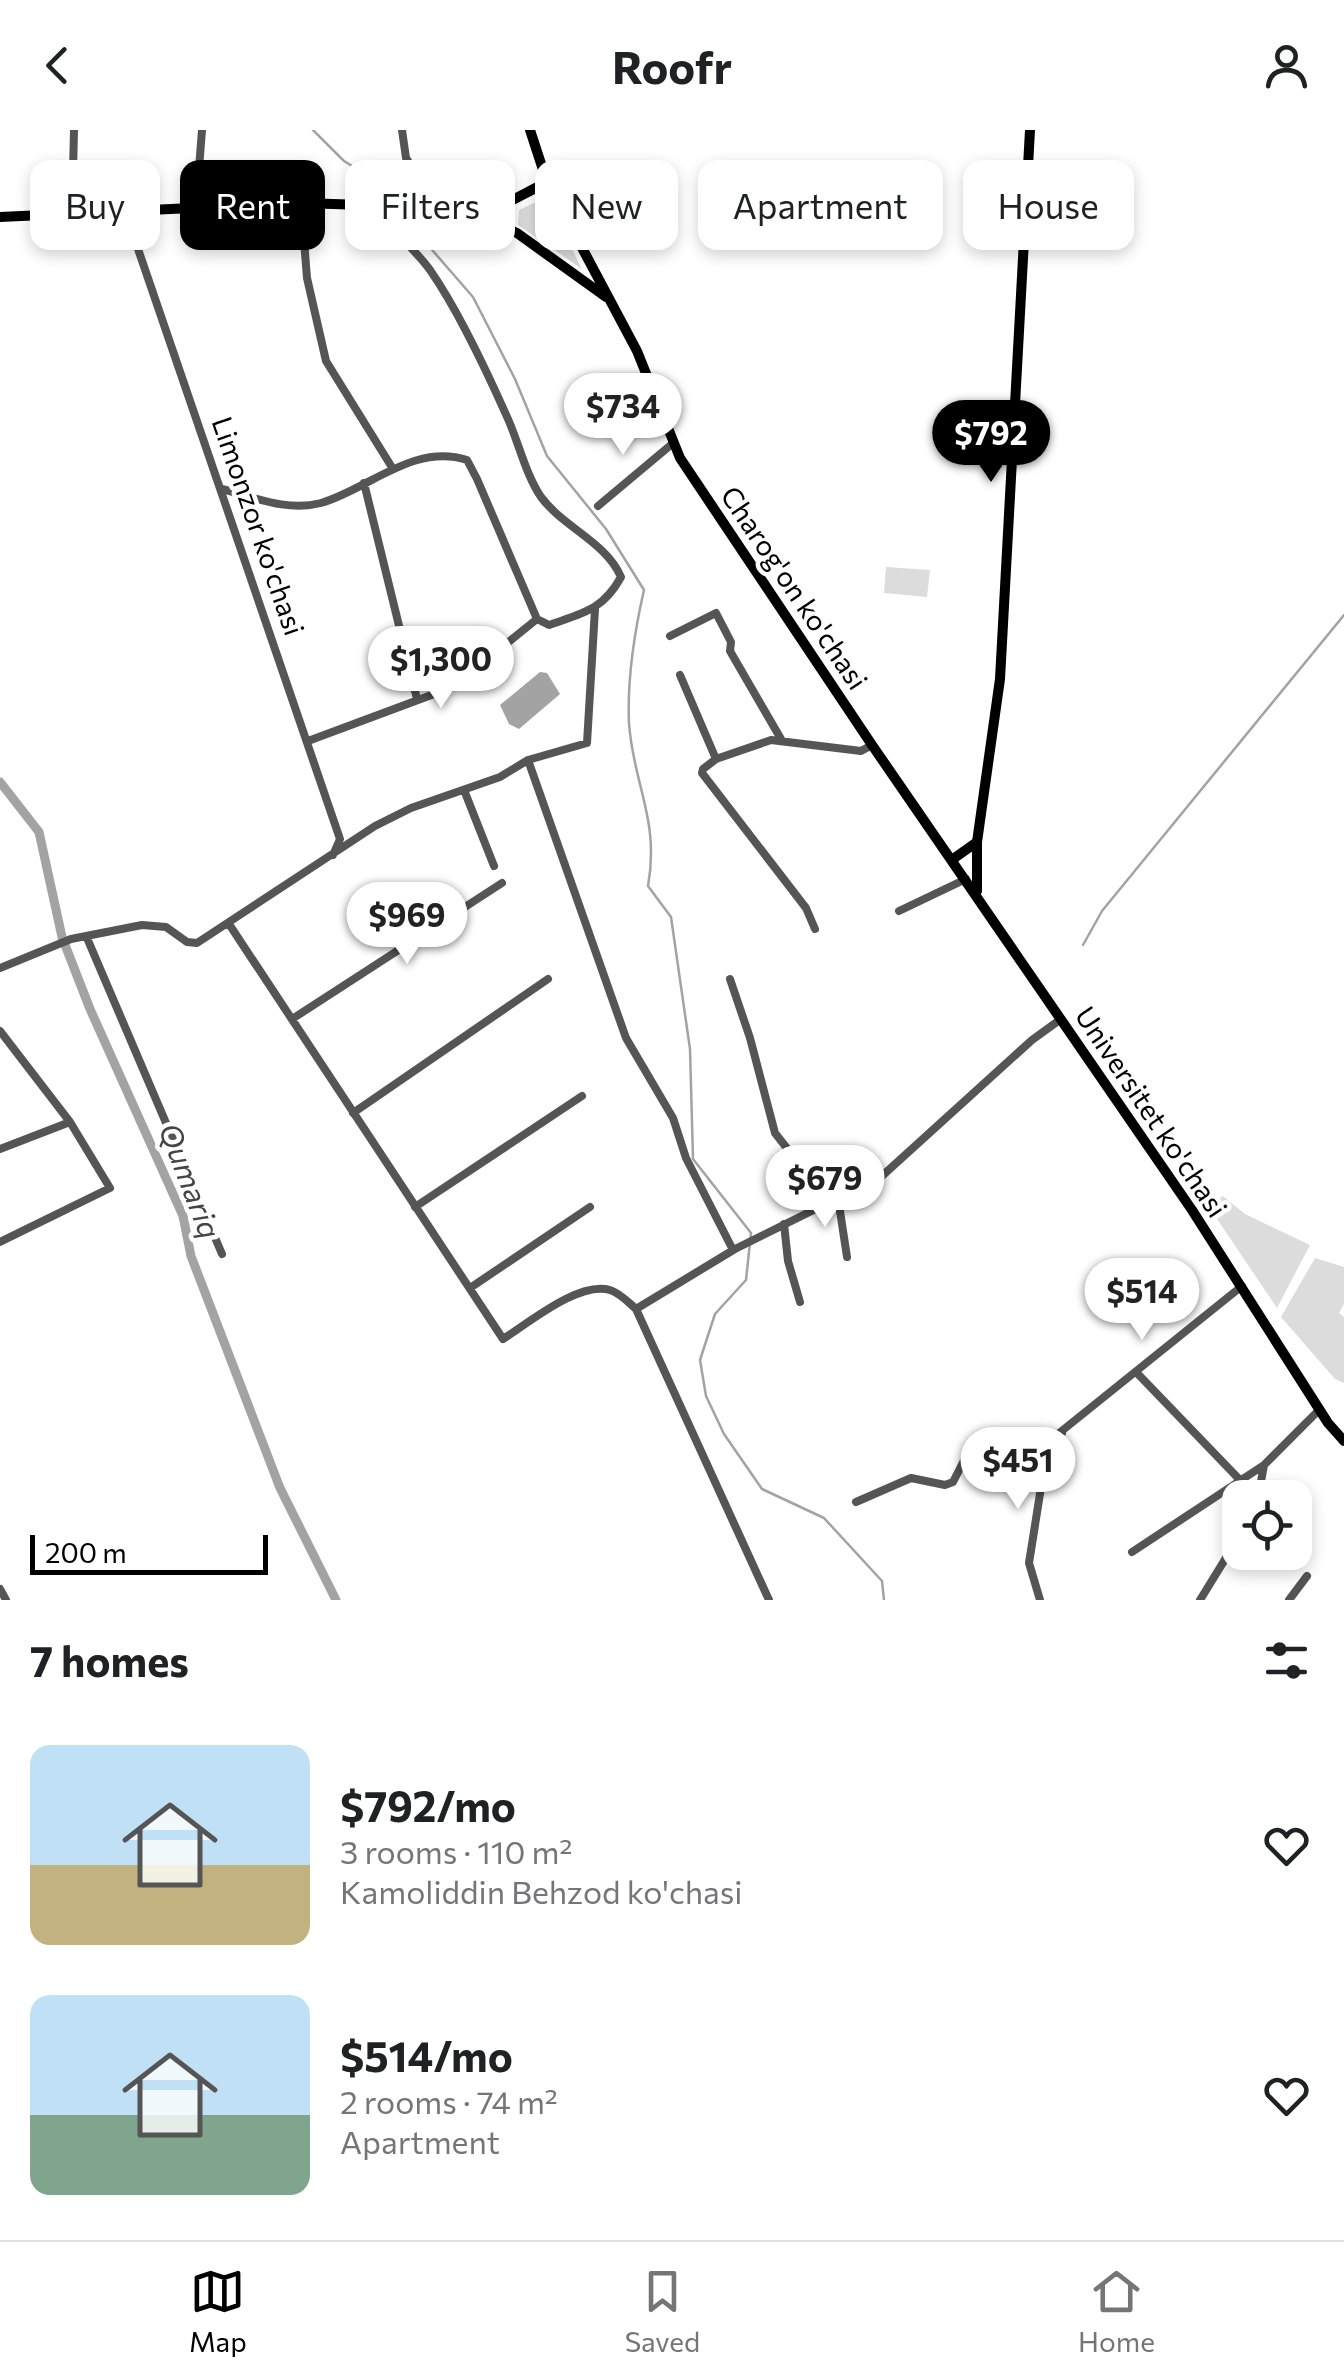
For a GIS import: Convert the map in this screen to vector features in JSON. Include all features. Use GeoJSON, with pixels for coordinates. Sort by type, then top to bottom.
{"type":"FeatureCollection","features":[{"type":"Feature","properties":{"kind":"main road","name":"Charog'on ko'chasi"},"geometry":{"type":"LineString","coordinates":[[530,130],[540,160]]}},
{"type":"Feature","properties":{"kind":"main road"},"geometry":{"type":"LineString","coordinates":[[977,895],[977,842],[1000,679],[1030,130]]}},
{"type":"Feature","properties":{"kind":"main road"},"geometry":{"type":"LineString","coordinates":[[0,217],[30,216]]}},
{"type":"Feature","properties":{"kind":"main road"},"geometry":{"type":"LineString","coordinates":[[515,232],[610,300]]}},
{"type":"Feature","properties":{"kind":"main road","name":"Charog'on ko'chasi"},"geometry":{"type":"LineString","coordinates":[[583,250],[638,350],[672,444],[872,745],[953,859]]}},
{"type":"Feature","properties":{"kind":"main road"},"geometry":{"type":"LineString","coordinates":[[953,859],[977,842]]}},
{"type":"Feature","properties":{"kind":"main road","name":"Universitet ko'chasi"},"geometry":{"type":"LineString","coordinates":[[953,859],[1344,1442]]}},
{"type":"Feature","properties":{"kind":"street"},"geometry":{"type":"LineString","coordinates":[[73,160],[74,130]]}},
{"type":"Feature","properties":{"kind":"street"},"geometry":{"type":"LineString","coordinates":[[200,160],[202,130]]}},
{"type":"Feature","properties":{"kind":"street"},"geometry":{"type":"LineString","coordinates":[[402,130],[407,160]]}},
{"type":"Feature","properties":{"kind":"street","name":"Limonzor ko'chasi"},"geometry":{"type":"LineString","coordinates":[[139,250],[340,839],[333,855]]}},
{"type":"Feature","properties":{"kind":"street"},"geometry":{"type":"LineString","coordinates":[[304,250],[306,278],[326,361],[393,469]]}},
{"type":"Feature","properties":{"kind":"street"},"geometry":{"type":"LineString","coordinates":[[222,489],[291,507],[321,502],[393,469],[434,456],[467,460],[526,586],[537,619],[549,624],[595,609],[612,593],[621,577],[613,558],[580,535],[540,496],[507,417],[444,290],[411,250]]}},
{"type":"Feature","properties":{"kind":"street"},"geometry":{"type":"LineString","coordinates":[[598,506],[672,444]]}},
{"type":"Feature","properties":{"kind":"street"},"geometry":{"type":"LineString","coordinates":[[364,484],[417,699]]}},
{"type":"Feature","properties":{"kind":"street"},"geometry":{"type":"LineString","coordinates":[[0,968],[71,939],[155,924],[196,943],[374,826],[411,808],[500,777],[528,760],[587,743],[595,609]]}},
{"type":"Feature","properties":{"kind":"street"},"geometry":{"type":"LineString","coordinates":[[670,636],[716,613],[732,642],[730,651],[781,739]]}},
{"type":"Feature","properties":{"kind":"street"},"geometry":{"type":"LineString","coordinates":[[308,741],[453,687],[537,619]]}},
{"type":"Feature","properties":{"kind":"street"},"geometry":{"type":"LineString","coordinates":[[680,675],[716,759]]}},
{"type":"Feature","properties":{"kind":"street"},"geometry":{"type":"LineString","coordinates":[[815,929],[796,895],[702,773],[716,759],[781,739],[861,751],[872,745]]}},
{"type":"Feature","properties":{"kind":"street"},"geometry":{"type":"LineString","coordinates":[[528,760],[626,1038],[672,1118],[686,1158],[735,1249]]}},
{"type":"Feature","properties":{"kind":"street"},"geometry":{"type":"LineString","coordinates":[[464,790],[494,866]]}},
{"type":"Feature","properties":{"kind":"street"},"geometry":{"type":"LineString","coordinates":[[899,911],[966,879]]}},
{"type":"Feature","properties":{"kind":"street"},"geometry":{"type":"LineString","coordinates":[[292,1018],[502,883]]}},
{"type":"Feature","properties":{"kind":"street"},"geometry":{"type":"LineString","coordinates":[[229,924],[503,1339],[577,1292],[595,1287],[615,1290],[636,1309],[768,1600]]}},
{"type":"Feature","properties":{"kind":"street"},"geometry":{"type":"LineString","coordinates":[[87,938],[222,1254]]}},
{"type":"Feature","properties":{"kind":"street"},"geometry":{"type":"LineString","coordinates":[[352,1113],[548,979]]}},
{"type":"Feature","properties":{"kind":"street"},"geometry":{"type":"LineString","coordinates":[[730,979],[776,1133],[834,1200],[848,1257]]}},
{"type":"Feature","properties":{"kind":"street"},"geometry":{"type":"LineString","coordinates":[[636,1309],[735,1249],[882,1176],[1032,1040],[1061,1020]]}},
{"type":"Feature","properties":{"kind":"street"},"geometry":{"type":"LineString","coordinates":[[0,1030],[70,1122],[110,1188],[0,1242]]}},
{"type":"Feature","properties":{"kind":"street"},"geometry":{"type":"LineString","coordinates":[[414,1207],[582,1096]]}},
{"type":"Feature","properties":{"kind":"street"},"geometry":{"type":"LineString","coordinates":[[0,1149],[70,1122]]}},
{"type":"Feature","properties":{"kind":"street"},"geometry":{"type":"LineString","coordinates":[[470,1288],[590,1207]]}},
{"type":"Feature","properties":{"kind":"street"},"geometry":{"type":"LineString","coordinates":[[784,1224],[788,1261],[800,1302]]}},
{"type":"Feature","properties":{"kind":"street"},"geometry":{"type":"LineString","coordinates":[[856,1502],[911,1478],[945,1485],[953,1482],[972,1446],[989,1435],[1035,1450],[1242,1286]]}},
{"type":"Feature","properties":{"kind":"street"},"geometry":{"type":"LineString","coordinates":[[1136,1372],[1239,1479]]}},
{"type":"Feature","properties":{"kind":"street"},"geometry":{"type":"LineString","coordinates":[[1132,1552],[1264,1465],[1320,1409]]}},
{"type":"Feature","properties":{"kind":"street"},"geometry":{"type":"LineString","coordinates":[[1040,1600],[1028,1563],[1042,1481],[1064,1429]]}},
{"type":"Feature","properties":{"kind":"street"},"geometry":{"type":"LineString","coordinates":[[1261,1480],[1264,1465]]}},
{"type":"Feature","properties":{"kind":"street"},"geometry":{"type":"LineString","coordinates":[[1200,1600],[1222,1564]]}},
{"type":"Feature","properties":{"kind":"street"},"geometry":{"type":"LineString","coordinates":[[1289,1600],[1307,1576]]}},
{"type":"Feature","properties":{"kind":"street"},"geometry":{"type":"LineString","coordinates":[[0,1589],[6,1600]]}},
{"type":"Feature","properties":{"kind":"shaded area"},"geometry":{"type":"Polygon","coordinates":[[[535,202],[535,237],[518,225],[519,210],[535,202]]]}},
{"type":"Feature","properties":{"kind":"shaded area"},"geometry":{"type":"Polygon","coordinates":[[[554,250],[572,250],[582,269],[554,250]]]}},
{"type":"Feature","properties":{"kind":"shaded area"},"geometry":{"type":"Polygon","coordinates":[[[886,567],[930,570],[927,597],[884,593],[886,567]]]}},
{"type":"Feature","properties":{"kind":"shaded area"},"geometry":{"type":"Polygon","coordinates":[[[540,672],[547,673],[560,694],[519,729],[509,724],[500,705],[540,672]]]}},
{"type":"Feature","properties":{"kind":"shaded area"},"geometry":{"type":"Polygon","coordinates":[[[1223,1196],[1245,1214],[1310,1245],[1277,1308],[1209,1207],[1223,1196]]]}},
{"type":"Feature","properties":{"kind":"shaded area"},"geometry":{"type":"Polygon","coordinates":[[[1315,1258],[1344,1267],[1344,1304],[1339,1313],[1344,1317],[1344,1383],[1335,1379],[1281,1317],[1315,1258]]]}},
{"type":"Feature","properties":{"kind":"waterway"},"geometry":{"type":"LineString","coordinates":[[313,130],[345,162]]}},
{"type":"Feature","properties":{"kind":"waterway"},"geometry":{"type":"LineString","coordinates":[[432,250],[473,297],[515,379],[547,456],[606,529],[644,590],[632,656],[629,723],[651,841],[648,886],[671,917],[690,1049],[693,1159],[751,1233],[746,1280],[715,1314],[700,1360],[706,1396],[724,1434],[762,1489],[824,1518],[882,1581],[884,1600]]}},
{"type":"Feature","properties":{"kind":"waterway"},"geometry":{"type":"LineString","coordinates":[[1083,945],[1102,911],[1344,615]]}},
{"type":"Feature","properties":{"kind":"waterway","name":"Qumariq"},"geometry":{"type":"LineString","coordinates":[[0,782],[39,832],[62,937],[183,1216],[191,1256],[280,1488],[336,1600]]}}]}
